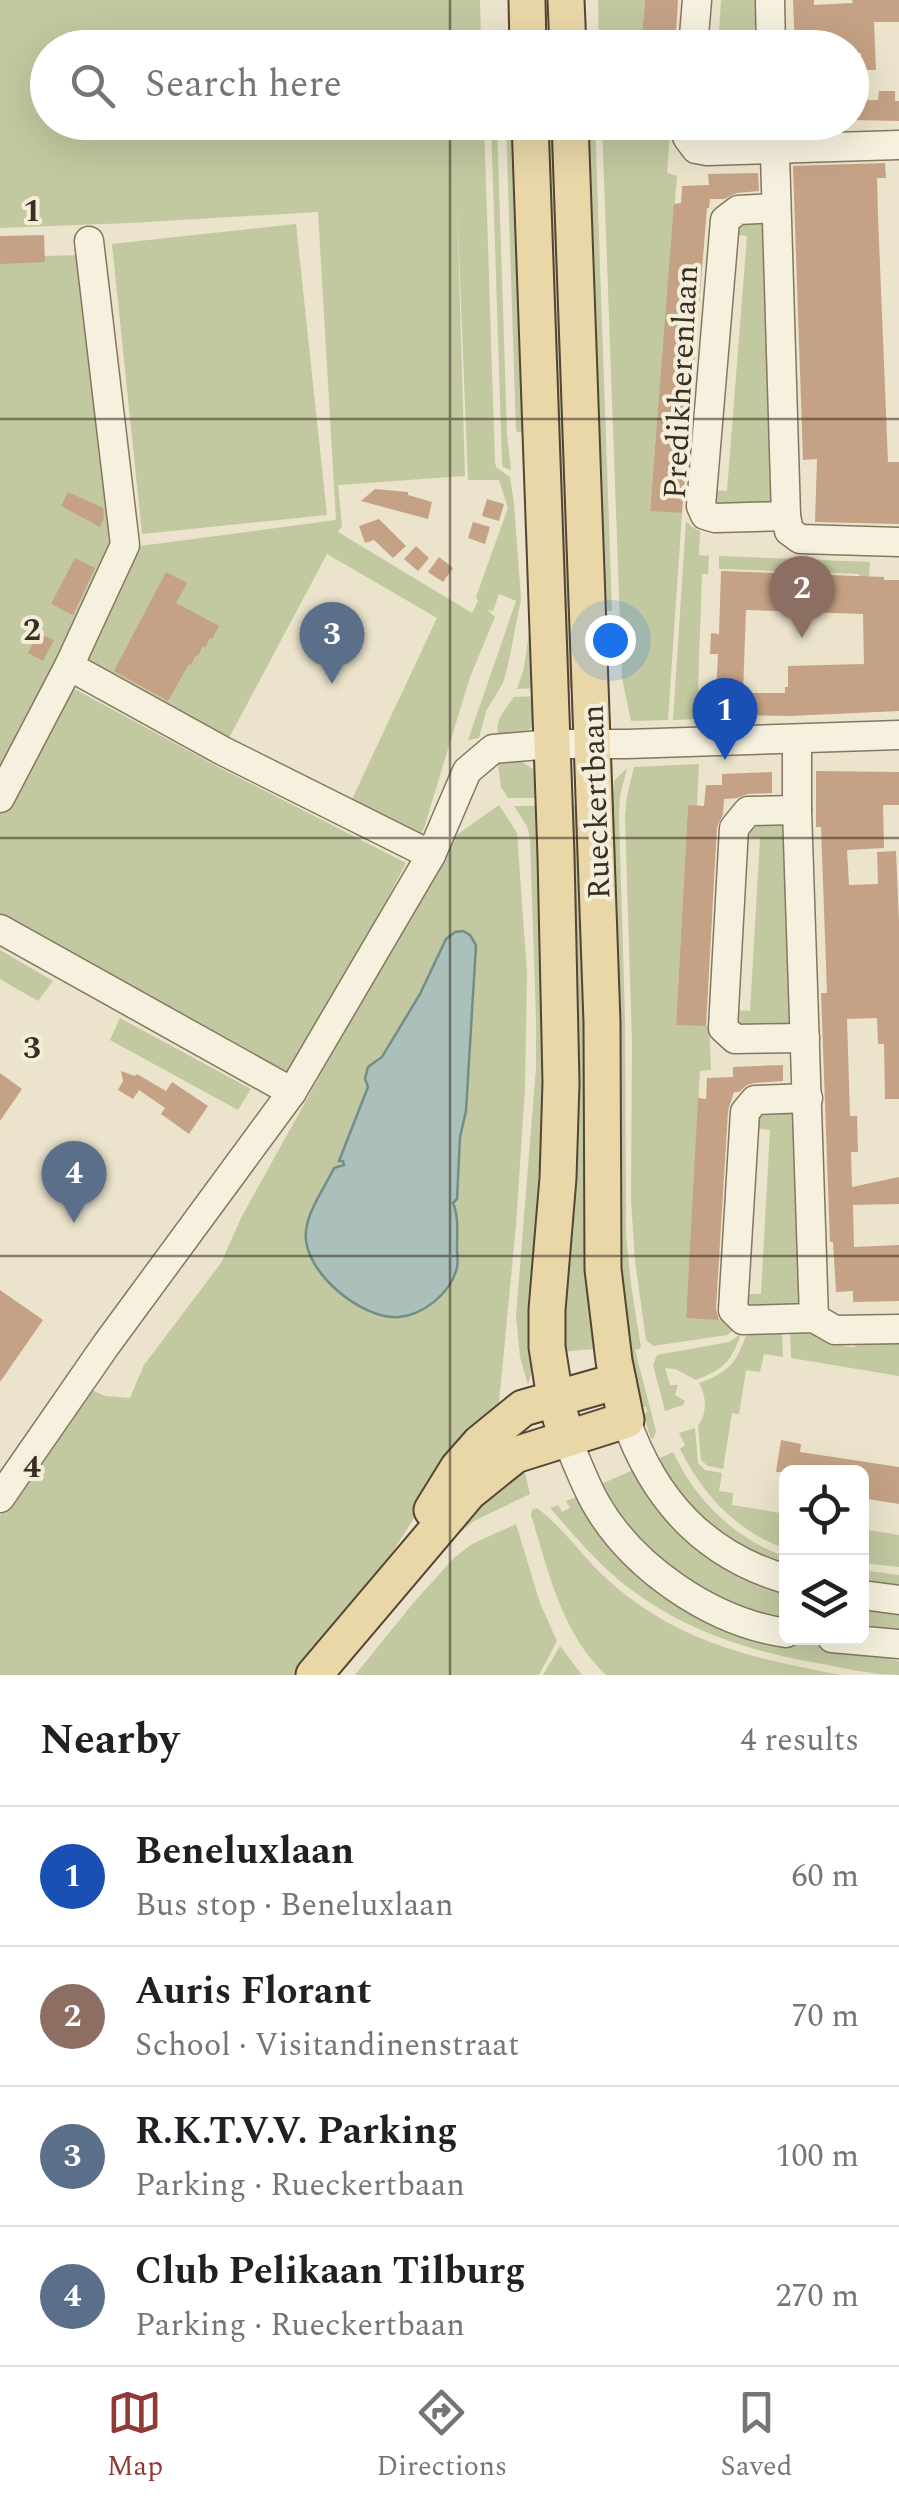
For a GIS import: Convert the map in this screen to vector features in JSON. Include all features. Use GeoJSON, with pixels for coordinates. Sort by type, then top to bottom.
{"type":"FeatureCollection","features":[{"type":"Feature","properties":{"kind":"main road"},"geometry":{"type":"LineString","coordinates":[[527,0],[528,30]]}},
{"type":"Feature","properties":{"kind":"main road"},"geometry":{"type":"LineString","coordinates":[[566,0],[567,30]]}},
{"type":"Feature","properties":{"kind":"main road","name":"Rueckertbaan"},"geometry":{"type":"LineString","coordinates":[[531,140],[561,1083],[547,1347],[566,1439]]}},
{"type":"Feature","properties":{"kind":"main road","name":"Rueckertbaan"},"geometry":{"type":"LineString","coordinates":[[571,140],[602,1022],[603,1269],[626,1420]]}},
{"type":"Feature","properties":{"kind":"main road"},"geometry":{"type":"LineString","coordinates":[[414,1558],[424,1524],[435,1504],[480,1443],[524,1408],[618,1381]]}},
{"type":"Feature","properties":{"kind":"main road"},"geometry":{"type":"LineString","coordinates":[[314,1675],[470,1492],[516,1455],[626,1420]]}},
{"type":"Feature","properties":{"kind":"street"},"geometry":{"type":"LineString","coordinates":[[694,30],[697,0]]}},
{"type":"Feature","properties":{"kind":"street"},"geometry":{"type":"LineString","coordinates":[[770,0],[771,30]]}},
{"type":"Feature","properties":{"kind":"street"},"geometry":{"type":"LineString","coordinates":[[688,140],[696,149],[707,151],[756,140]]}},
{"type":"Feature","properties":{"kind":"street"},"geometry":{"type":"LineString","coordinates":[[774,140],[786,516],[790,530],[800,539],[899,542]]}},
{"type":"Feature","properties":{"kind":"street"},"geometry":{"type":"LineString","coordinates":[[830,140],[899,145]]}},
{"type":"Feature","properties":{"kind":"street","name":"Predikherenlaan"},"geometry":{"type":"LineString","coordinates":[[776,208],[738,210],[725,220],[701,506],[705,515],[715,518],[786,516]]}},
{"type":"Feature","properties":{"kind":"street"},"geometry":{"type":"LineString","coordinates":[[0,798],[125,544],[89,242]]}},
{"type":"Feature","properties":{"kind":"street"},"geometry":{"type":"LineString","coordinates":[[68,666],[223,751],[431,856]]}},
{"type":"Feature","properties":{"kind":"street"},"geometry":{"type":"LineString","coordinates":[[552,744],[899,735]]}},
{"type":"Feature","properties":{"kind":"street"},"geometry":{"type":"LineString","coordinates":[[797,739],[814,1318]]}},
{"type":"Feature","properties":{"kind":"street","name":"Rueckertbaan"},"geometry":{"type":"LineString","coordinates":[[0,1498],[106,1345],[292,1092],[431,856],[466,772],[493,749],[552,744]]}},
{"type":"Feature","properties":{"kind":"street"},"geometry":{"type":"LineString","coordinates":[[797,810],[748,810],[734,828],[723,1028],[735,1039],[806,1038]]}},
{"type":"Feature","properties":{"kind":"street"},"geometry":{"type":"LineString","coordinates":[[0,929],[292,1092]]}},
{"type":"Feature","properties":{"kind":"street"},"geometry":{"type":"LineString","coordinates":[[808,1098],[755,1100],[745,1112],[734,1310],[743,1320],[814,1318],[835,1330],[899,1328]]}},
{"type":"Feature","properties":{"kind":"street"},"geometry":{"type":"LineString","coordinates":[[626,1420],[653,1480],[680,1516],[732,1557],[779,1577]]}},
{"type":"Feature","properties":{"kind":"street"},"geometry":{"type":"LineString","coordinates":[[566,1439],[596,1504],[630,1550],[651,1569],[686,1594],[725,1614],[779,1631]]}},
{"type":"Feature","properties":{"kind":"street"},"geometry":{"type":"LineString","coordinates":[[869,1595],[899,1600]]}},
{"type":"Feature","properties":{"kind":"street"},"geometry":{"type":"LineString","coordinates":[[869,1641],[899,1644]]}},
{"type":"Feature","properties":{"kind":"green space"},"geometry":{"type":"Polygon","coordinates":[[[0,0],[480,0],[481,30],[30,30],[30,140],[485,140],[495,462],[510,477],[521,599],[503,683],[486,711],[479,738],[468,740],[516,601],[499,594],[493,611],[488,610],[495,617],[470,677],[415,846],[346,812],[437,618],[327,554],[222,751],[69,667],[133,547],[336,520],[318,212],[0,228],[0,0]],[[457,203],[465,476],[338,485],[342,526],[338,532],[472,613],[508,508],[499,480],[468,480],[457,203]]]}},
{"type":"Feature","properties":{"kind":"green space"},"geometry":{"type":"Polygon","coordinates":[[[598,0],[645,0],[642,30],[599,30],[598,0]]]}},
{"type":"Feature","properties":{"kind":"green space"},"geometry":{"type":"Polygon","coordinates":[[[721,0],[762,0],[763,30],[719,30],[721,0]]]}},
{"type":"Feature","properties":{"kind":"green space"},"geometry":{"type":"Polygon","coordinates":[[[492,140],[498,140],[511,470],[503,467],[492,140]]]}},
{"type":"Feature","properties":{"kind":"green space"},"geometry":{"type":"Polygon","coordinates":[[[507,140],[520,140],[530,449],[523,450],[522,433],[516,431],[507,140]]]}},
{"type":"Feature","properties":{"kind":"green space"},"geometry":{"type":"Polygon","coordinates":[[[541,140],[562,140],[579,687],[559,688],[541,140]]]}},
{"type":"Feature","properties":{"kind":"green space"},"geometry":{"type":"Polygon","coordinates":[[[582,140],[596,140],[612,611],[597,611],[582,140]]]}},
{"type":"Feature","properties":{"kind":"green space"},"geometry":{"type":"Polygon","coordinates":[[[603,140],[670,140],[667,173],[677,176],[650,510],[682,513],[668,720],[631,721],[622,678],[603,140]]]}},
{"type":"Feature","properties":{"kind":"green space"},"geometry":{"type":"Polygon","coordinates":[[[766,217],[779,504],[715,507],[708,490],[727,491],[747,236],[728,234],[729,227],[766,217]]]}},
{"type":"Feature","properties":{"kind":"green space"},"geometry":{"type":"Polygon","coordinates":[[[296,224],[327,515],[142,534],[112,244],[296,224]]]}},
{"type":"Feature","properties":{"kind":"green space"},"geometry":{"type":"Polygon","coordinates":[[[83,255],[119,544],[0,771],[0,257],[83,255]]]}},
{"type":"Feature","properties":{"kind":"green space"},"geometry":{"type":"Polygon","coordinates":[[[526,496],[531,496],[538,688],[517,689],[524,668],[533,603],[526,496]]]}},
{"type":"Feature","properties":{"kind":"green space"},"geometry":{"type":"Polygon","coordinates":[[[686,521],[700,531],[699,555],[709,556],[708,574],[702,574],[697,717],[766,716],[673,720],[686,521]]]}},
{"type":"Feature","properties":{"kind":"green space"},"geometry":{"type":"Polygon","coordinates":[[[719,556],[870,562],[869,577],[719,569],[719,556]]]}},
{"type":"Feature","properties":{"kind":"green space"},"geometry":{"type":"Polygon","coordinates":[[[62,682],[406,863],[280,1090],[0,932],[0,803],[62,682]]]}},
{"type":"Feature","properties":{"kind":"green space"},"geometry":{"type":"Polygon","coordinates":[[[538,696],[534,724],[526,732],[499,736],[499,720],[514,697],[538,696]]]}},
{"type":"Feature","properties":{"kind":"green space"},"geometry":{"type":"Polygon","coordinates":[[[518,759],[536,771],[542,798],[508,798],[501,787],[499,762],[518,759]]]}},
{"type":"Feature","properties":{"kind":"green space"},"geometry":{"type":"Polygon","coordinates":[[[699,764],[697,806],[688,806],[676,1024],[709,1026],[711,1070],[700,1071],[686,1317],[731,1320],[736,1328],[727,1335],[653,1346],[646,1340],[631,1199],[632,1043],[625,816],[634,767],[699,764]]]}},
{"type":"Feature","properties":{"kind":"green space"},"geometry":{"type":"Polygon","coordinates":[[[627,768],[619,816],[626,1235],[641,1348],[635,1350],[656,1431],[651,1439],[619,1311],[604,806],[612,805],[614,781],[627,768]]]}},
{"type":"Feature","properties":{"kind":"green space"},"geometry":{"type":"Polygon","coordinates":[[[499,805],[517,833],[527,973],[525,1087],[498,1413],[438,1480],[378,1575],[295,1675],[0,1675],[0,1516],[87,1388],[105,1396],[130,1398],[144,1365],[221,1263],[241,1218],[451,839],[499,805]],[[470,935],[446,939],[420,994],[381,1057],[368,1067],[368,1087],[348,1136],[344,1166],[340,1166],[317,1204],[308,1229],[307,1242],[319,1269],[407,1315],[427,1306],[458,1268],[457,1212],[453,1203],[457,1199],[460,1137],[466,1111],[476,945],[470,935]]]}},
{"type":"Feature","properties":{"kind":"green space"},"geometry":{"type":"Polygon","coordinates":[[[584,805],[595,1349],[560,1352],[563,806],[584,805]]]}},
{"type":"Feature","properties":{"kind":"green space"},"geometry":{"type":"Polygon","coordinates":[[[514,806],[542,806],[548,983],[528,1385],[520,1357],[516,1316],[536,1068],[536,1019],[530,838],[514,806]]]}},
{"type":"Feature","properties":{"kind":"green space"},"geometry":{"type":"Polygon","coordinates":[[[786,817],[797,1026],[738,1029],[733,1010],[750,1011],[760,838],[743,836],[745,824],[786,817]]]}},
{"type":"Feature","properties":{"kind":"green space"},"geometry":{"type":"Polygon","coordinates":[[[0,950],[53,981],[38,1001],[0,979],[0,950]]]}},
{"type":"Feature","properties":{"kind":"green space"},"geometry":{"type":"Polygon","coordinates":[[[120,1018],[251,1089],[238,1110],[110,1040],[120,1018]]]}},
{"type":"Feature","properties":{"kind":"green space"},"geometry":{"type":"Polygon","coordinates":[[[796,1109],[806,1305],[751,1308],[744,1294],[761,1294],[770,1130],[753,1128],[757,1113],[796,1109]]]}},
{"type":"Feature","properties":{"kind":"green space"},"geometry":{"type":"Polygon","coordinates":[[[813,1332],[855,1347],[855,1339],[899,1338],[899,1376],[791,1358],[790,1333],[813,1332]]]}},
{"type":"Feature","properties":{"kind":"green space"},"geometry":{"type":"Polygon","coordinates":[[[747,1333],[782,1333],[783,1357],[764,1354],[760,1372],[746,1370],[739,1414],[732,1413],[723,1469],[708,1466],[701,1460],[698,1426],[705,1405],[699,1383],[730,1366],[747,1333]]]}},
{"type":"Feature","properties":{"kind":"green space"},"geometry":{"type":"Polygon","coordinates":[[[741,1334],[725,1363],[706,1376],[696,1380],[665,1368],[670,1385],[678,1385],[675,1395],[685,1401],[665,1411],[653,1365],[657,1355],[729,1342],[741,1334]]]}},
{"type":"Feature","properties":{"kind":"green space"},"geometry":{"type":"Polygon","coordinates":[[[695,1428],[698,1463],[705,1470],[722,1473],[719,1491],[733,1493],[732,1505],[779,1513],[779,1546],[737,1522],[710,1496],[680,1449],[685,1445],[679,1433],[695,1428]]]}},
{"type":"Feature","properties":{"kind":"green space"},"geometry":{"type":"Polygon","coordinates":[[[673,1452],[693,1487],[719,1516],[750,1540],[779,1554],[779,1569],[703,1522],[653,1461],[673,1452]]]}},
{"type":"Feature","properties":{"kind":"green space"},"geometry":{"type":"Polygon","coordinates":[[[524,1468],[530,1494],[474,1521],[445,1545],[489,1494],[524,1468]]]}},
{"type":"Feature","properties":{"kind":"green space"},"geometry":{"type":"Polygon","coordinates":[[[633,1470],[779,1585],[779,1621],[735,1606],[683,1578],[651,1551],[599,1485],[633,1470]]]}},
{"type":"Feature","properties":{"kind":"green space"},"geometry":{"type":"Polygon","coordinates":[[[578,1496],[595,1525],[770,1640],[779,1641],[779,1645],[862,1651],[899,1661],[899,1675],[770,1653],[719,1637],[671,1615],[615,1576],[550,1508],[558,1505],[562,1512],[570,1508],[566,1501],[578,1496]]]}},
{"type":"Feature","properties":{"kind":"green space"},"geometry":{"type":"Polygon","coordinates":[[[537,1508],[608,1580],[661,1619],[747,1654],[842,1675],[606,1675],[578,1640],[558,1601],[531,1515],[537,1508]]]}},
{"type":"Feature","properties":{"kind":"green space"},"geometry":{"type":"Polygon","coordinates":[[[516,1524],[540,1603],[557,1641],[539,1675],[355,1675],[454,1558],[472,1544],[516,1524]]]}},
{"type":"Feature","properties":{"kind":"green space"},"geometry":{"type":"Polygon","coordinates":[[[869,1530],[899,1535],[899,1567],[869,1564],[869,1530]]]}},
{"type":"Feature","properties":{"kind":"green space"},"geometry":{"type":"Polygon","coordinates":[[[869,1571],[899,1575],[899,1594],[869,1590],[869,1571]]]}},
{"type":"Feature","properties":{"kind":"green space"},"geometry":{"type":"Polygon","coordinates":[[[869,1604],[899,1608],[899,1640],[869,1636],[869,1604]]]}},
{"type":"Feature","properties":{"kind":"green space"},"geometry":{"type":"Polygon","coordinates":[[[560,1646],[582,1675],[543,1675],[560,1646]]]}},
{"type":"Feature","properties":{"kind":"water"},"geometry":{"type":"Polygon","coordinates":[[[463,931],[476,945],[466,1111],[460,1137],[457,1199],[453,1203],[457,1268],[448,1288],[426,1308],[399,1317],[384,1316],[352,1301],[323,1276],[307,1246],[307,1223],[334,1168],[344,1165],[339,1161],[368,1087],[368,1067],[382,1057],[420,994],[446,939],[463,931]]]}},
{"type":"Feature","properties":{"kind":"building"},"geometry":{"type":"Polygon","coordinates":[[[645,0],[678,0],[676,30],[642,30],[645,0]]]}},
{"type":"Feature","properties":{"kind":"building"},"geometry":{"type":"Polygon","coordinates":[[[793,0],[814,0],[814,5],[899,0],[899,22],[874,22],[876,70],[869,70],[869,30],[794,30],[793,0]]]}},
{"type":"Feature","properties":{"kind":"building"},"geometry":{"type":"Polygon","coordinates":[[[879,91],[895,91],[899,121],[869,120],[869,100],[878,100],[879,91]]]}},
{"type":"Feature","properties":{"kind":"building"},"geometry":{"type":"Polygon","coordinates":[[[885,163],[886,178],[877,178],[878,216],[888,462],[899,462],[899,524],[815,522],[817,459],[803,460],[793,166],[885,163]]]}},
{"type":"Feature","properties":{"kind":"building"},"geometry":{"type":"Polygon","coordinates":[[[758,173],[759,191],[710,199],[707,208],[682,513],[650,511],[674,204],[681,203],[682,186],[709,185],[708,174],[758,173]]]}},
{"type":"Feature","properties":{"kind":"building"},"geometry":{"type":"Polygon","coordinates":[[[44,235],[45,262],[0,264],[0,236],[44,235]]]}},
{"type":"Feature","properties":{"kind":"building"},"geometry":{"type":"Polygon","coordinates":[[[375,489],[408,492],[432,502],[428,519],[361,501],[375,489]]]}},
{"type":"Feature","properties":{"kind":"building"},"geometry":{"type":"Polygon","coordinates":[[[68,492],[103,508],[100,527],[61,506],[68,492]]]}},
{"type":"Feature","properties":{"kind":"building"},"geometry":{"type":"Polygon","coordinates":[[[487,499],[504,504],[499,521],[482,516],[487,499]]]}},
{"type":"Feature","properties":{"kind":"building"},"geometry":{"type":"Polygon","coordinates":[[[379,519],[406,546],[393,558],[374,540],[365,543],[359,526],[379,519]]]}},
{"type":"Feature","properties":{"kind":"building"},"geometry":{"type":"Polygon","coordinates":[[[473,522],[490,527],[485,544],[468,538],[473,522]]]}},
{"type":"Feature","properties":{"kind":"building"},"geometry":{"type":"Polygon","coordinates":[[[416,546],[429,558],[418,571],[404,559],[416,546]]]}},
{"type":"Feature","properties":{"kind":"building"},"geometry":{"type":"Polygon","coordinates":[[[439,557],[453,568],[443,582],[428,572],[439,557]]]}},
{"type":"Feature","properties":{"kind":"building"},"geometry":{"type":"Polygon","coordinates":[[[75,558],[95,568],[73,615],[51,604],[75,558]]]}},
{"type":"Feature","properties":{"kind":"building"},"geometry":{"type":"Polygon","coordinates":[[[721,571],[899,580],[899,711],[789,716],[702,714],[702,693],[716,693],[718,654],[710,654],[711,633],[719,634],[721,571]],[[746,610],[743,693],[785,693],[788,666],[864,664],[863,614],[746,610]]]}},
{"type":"Feature","properties":{"kind":"building"},"geometry":{"type":"Polygon","coordinates":[[[166,572],[187,583],[176,603],[219,626],[189,664],[168,701],[114,671],[166,572]]]}},
{"type":"Feature","properties":{"kind":"building"},"geometry":{"type":"Polygon","coordinates":[[[38,633],[54,640],[43,661],[28,653],[38,633]]]}},
{"type":"Feature","properties":{"kind":"building"},"geometry":{"type":"Polygon","coordinates":[[[816,771],[899,772],[899,805],[883,805],[884,848],[847,850],[849,885],[878,884],[877,852],[896,851],[899,1099],[885,1099],[884,1044],[878,1044],[877,1018],[847,1019],[850,1116],[857,1116],[858,1152],[851,1152],[852,1187],[899,1177],[899,1204],[853,1205],[854,1247],[899,1245],[899,1301],[853,1302],[853,1291],[836,1292],[830,1242],[821,993],[827,993],[816,771]]]}},
{"type":"Feature","properties":{"kind":"building"},"geometry":{"type":"Polygon","coordinates":[[[772,772],[772,793],[724,799],[717,827],[706,1026],[676,1025],[688,805],[704,806],[706,785],[722,785],[722,774],[772,772]]]}},
{"type":"Feature","properties":{"kind":"building"},"geometry":{"type":"Polygon","coordinates":[[[783,1065],[783,1081],[754,1083],[734,1092],[728,1111],[716,1309],[719,1320],[686,1318],[698,1098],[706,1099],[707,1078],[733,1077],[733,1067],[783,1065]]]}},
{"type":"Feature","properties":{"kind":"building"},"geometry":{"type":"Polygon","coordinates":[[[121,1071],[137,1074],[166,1091],[172,1082],[208,1106],[189,1134],[161,1114],[165,1108],[139,1090],[133,1099],[118,1090],[123,1081],[121,1071]]]}},
{"type":"Feature","properties":{"kind":"building"},"geometry":{"type":"Polygon","coordinates":[[[0,1073],[22,1089],[0,1121],[0,1073]]]}},
{"type":"Feature","properties":{"kind":"building"},"geometry":{"type":"Polygon","coordinates":[[[0,1290],[43,1320],[0,1382],[0,1290]]]}},
{"type":"Feature","properties":{"kind":"building"},"geometry":{"type":"Polygon","coordinates":[[[781,1440],[801,1444],[800,1452],[899,1467],[899,1504],[869,1499],[869,1465],[779,1465],[776,1472],[781,1440]]]}},
{"type":"Feature","properties":{"kind":"place","name":"Auris Florant"},"geometry":{"type":"Point","coordinates":[802,638]}},
{"type":"Feature","properties":{"kind":"place","name":"R.K.T.V.V. Parking"},"geometry":{"type":"Point","coordinates":[332,684]}},
{"type":"Feature","properties":{"kind":"place","name":"Beneluxlaan"},"geometry":{"type":"Point","coordinates":[725,760]}},
{"type":"Feature","properties":{"kind":"place","name":"Club Pelikaan Tilburg"},"geometry":{"type":"Point","coordinates":[74,1223]}}]}
